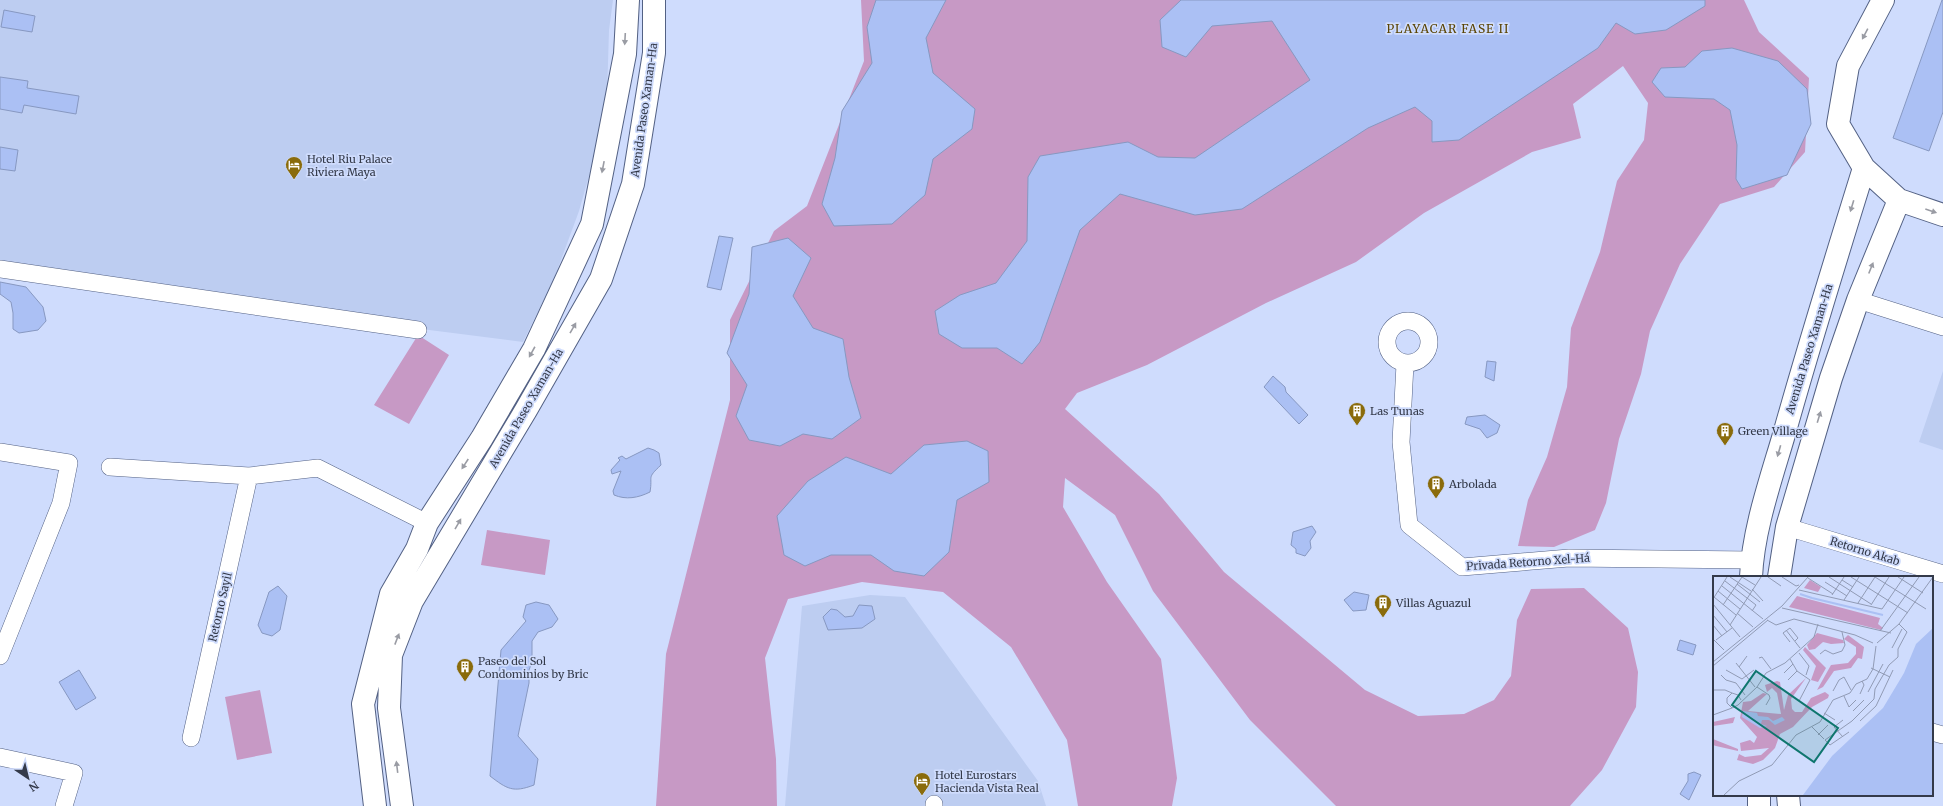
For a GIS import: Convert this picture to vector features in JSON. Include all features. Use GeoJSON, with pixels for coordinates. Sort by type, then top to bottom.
{"type":"FeatureCollection","features":[{"type":"Feature","properties":{"kind":"main road","name":"Avenida Paseo Xaman-Ha"},"geometry":{"type":"LineString","coordinates":[[375,806],[363,704],[391,594],[417,548],[427,523],[482,438],[534,349],[592,224],[624,54],[628,0]]}},
{"type":"Feature","properties":{"kind":"main road","name":"Avenida Paseo Xaman-Ha"},"geometry":{"type":"LineString","coordinates":[[402,806],[389,708],[391,655],[412,601],[526,410],[601,279],[633,184],[654,53],[654,0]]}},
{"type":"Feature","properties":{"kind":"main road"},"geometry":{"type":"LineString","coordinates":[[1883,0],[1848,66],[1838,124],[1864,168],[1899,200],[1943,215]]}},
{"type":"Feature","properties":{"kind":"main road","name":"Avenida Paseo Xaman-Ha"},"geometry":{"type":"LineString","coordinates":[[1751,569],[1768,492],[1802,370],[1864,168]]}},
{"type":"Feature","properties":{"kind":"main road"},"geometry":{"type":"LineString","coordinates":[[1778,576],[1786,528],[1831,378],[1858,300],[1899,200]]}},
{"type":"Feature","properties":{"kind":"main road"},"geometry":{"type":"LineString","coordinates":[[1768,492],[1795,497]]}},
{"type":"Feature","properties":{"kind":"main road"},"geometry":{"type":"LineString","coordinates":[[391,594],[412,601]]}},
{"type":"Feature","properties":{"kind":"main road"},"geometry":{"type":"LineString","coordinates":[[1788,796],[1789,806]]}},
{"type":"Feature","properties":{"kind":"street"},"geometry":{"type":"LineString","coordinates":[[0,269],[418,330]]}},
{"type":"Feature","properties":{"kind":"street"},"geometry":{"type":"LineString","coordinates":[[1858,300],[1943,327]]}},
{"type":"Feature","properties":{"kind":"street","name":"Privada Retorno Xel-Há"},"geometry":{"type":"LineString","coordinates":[[1405,364],[1401,442],[1409,524],[1462,567],[1569,558],[1751,569]]}},
{"type":"Feature","properties":{"kind":"street"},"geometry":{"type":"LineString","coordinates":[[0,452],[69,463],[61,503],[0,656]]}},
{"type":"Feature","properties":{"kind":"street"},"geometry":{"type":"LineString","coordinates":[[110,467],[250,476],[318,468],[427,523]]}},
{"type":"Feature","properties":{"kind":"street","name":"Retorno Sayil"},"geometry":{"type":"LineString","coordinates":[[191,738],[250,476]]}},
{"type":"Feature","properties":{"kind":"street","name":"Retorno Akab"},"geometry":{"type":"LineString","coordinates":[[1786,528],[1943,574]]}},
{"type":"Feature","properties":{"kind":"street"},"geometry":{"type":"LineString","coordinates":[[1933,732],[1943,735]]}},
{"type":"Feature","properties":{"kind":"street"},"geometry":{"type":"LineString","coordinates":[[0,757],[74,773],[64,806]]}},
{"type":"Feature","properties":{"kind":"shaded area","name":"Hotel Riu Palace Riviera Maya"},"geometry":{"type":"Polygon","coordinates":[[[0,0],[613,0],[609,30],[607,96],[597,148],[579,211],[554,279],[523,342],[232,305],[0,268],[0,0]]]}},
{"type":"Feature","properties":{"kind":"shaded area"},"geometry":{"type":"Polygon","coordinates":[[[861,0],[1744,0],[1759,32],[1809,78],[1805,152],[1774,187],[1720,204],[1680,264],[1650,331],[1641,374],[1619,439],[1606,503],[1595,530],[1554,547],[1518,546],[1528,500],[1547,457],[1567,387],[1571,328],[1600,252],[1617,181],[1644,140],[1648,103],[1623,66],[1573,104],[1581,138],[1532,152],[1424,213],[1356,262],[1266,303],[1147,365],[1077,393],[1065,409],[1159,494],[1224,572],[1365,690],[1418,716],[1464,714],[1494,700],[1511,676],[1517,620],[1531,589],[1584,588],[1628,628],[1638,672],[1636,707],[1602,770],[1570,806],[1336,806],[1250,720],[1153,591],[1115,515],[1065,478],[1063,507],[1107,582],[1161,659],[1177,778],[1172,806],[1078,806],[1067,740],[1011,647],[943,592],[862,582],[788,599],[765,658],[776,759],[777,806],[656,806],[666,654],[730,400],[730,320],[774,231],[807,206],[864,61],[861,0]]]}},
{"type":"Feature","properties":{"kind":"shaded area"},"geometry":{"type":"Polygon","coordinates":[[[876,0],[946,0],[926,38],[933,73],[975,109],[972,129],[933,159],[925,195],[892,224],[834,226],[822,204],[835,158],[842,111],[872,63],[867,27],[876,0]]]}},
{"type":"Feature","properties":{"kind":"shaded area"},"geometry":{"type":"Polygon","coordinates":[[[1181,0],[1705,0],[1705,6],[1666,30],[1635,34],[1616,23],[1598,48],[1459,140],[1432,142],[1432,121],[1415,107],[1368,128],[1242,209],[1195,215],[1120,194],[1080,230],[1040,342],[1022,364],[997,348],[962,348],[939,334],[935,311],[960,295],[996,283],[1027,241],[1028,177],[1040,156],[1128,142],[1158,157],[1195,158],[1310,80],[1272,21],[1212,26],[1186,57],[1162,47],[1160,20],[1181,0]]]}},
{"type":"Feature","properties":{"kind":"shaded area"},"geometry":{"type":"Polygon","coordinates":[[[1942,0],[1943,112],[1929,151],[1893,138],[1942,0]]]}},
{"type":"Feature","properties":{"kind":"shaded area"},"geometry":{"type":"Polygon","coordinates":[[[4,10],[35,16],[32,32],[1,27],[4,10]]]}},
{"type":"Feature","properties":{"kind":"shaded area"},"geometry":{"type":"Polygon","coordinates":[[[1732,48],[1778,61],[1807,89],[1811,124],[1787,175],[1742,189],[1736,179],[1737,145],[1730,110],[1714,99],[1665,97],[1652,82],[1661,68],[1685,67],[1702,51],[1732,48]]]}},
{"type":"Feature","properties":{"kind":"shaded area"},"geometry":{"type":"Polygon","coordinates":[[[0,77],[28,81],[27,88],[79,96],[76,114],[24,105],[22,113],[0,109],[0,77]]]}},
{"type":"Feature","properties":{"kind":"shaded area"},"geometry":{"type":"Polygon","coordinates":[[[0,147],[18,150],[15,171],[0,169],[0,147]]]}},
{"type":"Feature","properties":{"kind":"shaded area"},"geometry":{"type":"Polygon","coordinates":[[[719,236],[733,238],[721,290],[707,287],[719,236]]]}},
{"type":"Feature","properties":{"kind":"shaded area"},"geometry":{"type":"Polygon","coordinates":[[[788,238],[811,258],[793,296],[813,328],[843,339],[849,377],[861,418],[832,439],[803,434],[780,446],[749,440],[736,416],[747,385],[727,353],[749,294],[752,247],[788,238]]]}},
{"type":"Feature","properties":{"kind":"shaded area"},"geometry":{"type":"Polygon","coordinates":[[[0,282],[26,287],[43,307],[46,321],[38,330],[19,333],[13,329],[11,302],[0,294],[0,282]]]}},
{"type":"Feature","properties":{"kind":"shaded area"},"geometry":{"type":"Polygon","coordinates":[[[418,335],[449,355],[409,424],[374,405],[418,335]]]}},
{"type":"Feature","properties":{"kind":"shaded area"},"geometry":{"type":"Polygon","coordinates":[[[1487,361],[1496,362],[1494,381],[1485,377],[1487,361]]]}},
{"type":"Feature","properties":{"kind":"shaded area"},"geometry":{"type":"Polygon","coordinates":[[[1943,371],[1943,450],[1919,442],[1943,371]]]}},
{"type":"Feature","properties":{"kind":"shaded area"},"geometry":{"type":"Polygon","coordinates":[[[1273,376],[1285,387],[1286,392],[1308,415],[1299,424],[1264,387],[1273,376]]]}},
{"type":"Feature","properties":{"kind":"shaded area"},"geometry":{"type":"Polygon","coordinates":[[[1485,415],[1500,425],[1497,433],[1487,438],[1480,429],[1465,424],[1467,417],[1485,415]]]}},
{"type":"Feature","properties":{"kind":"shaded area"},"geometry":{"type":"Polygon","coordinates":[[[967,441],[988,451],[989,482],[957,500],[949,552],[924,576],[894,571],[871,555],[831,555],[805,566],[784,555],[777,516],[808,481],[846,457],[891,474],[924,445],[967,441]]]}},
{"type":"Feature","properties":{"kind":"shaded area"},"geometry":{"type":"Polygon","coordinates":[[[648,448],[659,453],[661,465],[651,477],[650,492],[632,498],[614,495],[613,491],[621,471],[612,474],[611,470],[620,460],[618,458],[622,456],[626,459],[648,448]]]}},
{"type":"Feature","properties":{"kind":"shaded area"},"geometry":{"type":"Polygon","coordinates":[[[1312,526],[1316,532],[1310,541],[1311,548],[1305,556],[1296,553],[1296,549],[1291,545],[1293,532],[1312,526]]]}},
{"type":"Feature","properties":{"kind":"shaded area"},"geometry":{"type":"Polygon","coordinates":[[[487,530],[550,540],[545,575],[481,565],[487,530]]]}},
{"type":"Feature","properties":{"kind":"shaded area"},"geometry":{"type":"Polygon","coordinates":[[[278,586],[287,596],[280,630],[272,636],[262,633],[258,625],[269,592],[278,586]]]}},
{"type":"Feature","properties":{"kind":"shaded area"},"geometry":{"type":"Polygon","coordinates":[[[1354,592],[1369,595],[1366,610],[1353,611],[1344,600],[1354,592]]]}},
{"type":"Feature","properties":{"kind":"shaded area","name":"Hotel Eurostars Hacienda Vista Real"},"geometry":{"type":"Polygon","coordinates":[[[870,595],[905,597],[1038,781],[1046,806],[785,806],[802,606],[870,595]]]}},
{"type":"Feature","properties":{"kind":"shaded area"},"geometry":{"type":"Polygon","coordinates":[[[536,602],[549,605],[558,619],[552,627],[538,632],[532,641],[532,662],[529,670],[529,683],[518,736],[538,759],[534,785],[521,789],[515,789],[506,787],[490,776],[501,650],[526,621],[523,617],[526,605],[536,602]]]}},
{"type":"Feature","properties":{"kind":"shaded area"},"geometry":{"type":"Polygon","coordinates":[[[859,605],[872,606],[875,619],[862,628],[828,630],[823,617],[831,609],[837,610],[845,617],[853,616],[859,605]]]}},
{"type":"Feature","properties":{"kind":"shaded area"},"geometry":{"type":"Polygon","coordinates":[[[1680,640],[1696,645],[1693,655],[1677,650],[1680,640]]]}},
{"type":"Feature","properties":{"kind":"shaded area"},"geometry":{"type":"Polygon","coordinates":[[[79,670],[96,698],[76,710],[59,682],[79,670]]]}},
{"type":"Feature","properties":{"kind":"shaded area"},"geometry":{"type":"Polygon","coordinates":[[[260,690],[272,753],[237,760],[225,697],[260,690]]]}},
{"type":"Feature","properties":{"kind":"shaded area"},"geometry":{"type":"Polygon","coordinates":[[[1694,772],[1701,775],[1689,800],[1680,794],[1688,781],[1688,774],[1694,772]]]}},
{"type":"Feature","properties":{"kind":"place","name":"Hotel Riu Palace Riviera Maya"},"geometry":{"type":"Point","coordinates":[294,180]}},
{"type":"Feature","properties":{"kind":"place","name":"Las Tunas"},"geometry":{"type":"Point","coordinates":[1357,426]}},
{"type":"Feature","properties":{"kind":"place","name":"Green Village"},"geometry":{"type":"Point","coordinates":[1725,446]}},
{"type":"Feature","properties":{"kind":"place","name":"Arbolada"},"geometry":{"type":"Point","coordinates":[1436,499]}},
{"type":"Feature","properties":{"kind":"place","name":"Villas Aguazul"},"geometry":{"type":"Point","coordinates":[1383,618]}},
{"type":"Feature","properties":{"kind":"place","name":"Paseo del Sol Condominios by Bric"},"geometry":{"type":"Point","coordinates":[465,682]}},
{"type":"Feature","properties":{"kind":"place","name":"Hotel Eurostars Hacienda Vista Real"},"geometry":{"type":"Point","coordinates":[922,796]}},
{"type":"Feature","properties":{"kind":"district","name":"PLAYACAR FASE II"},"geometry":{"type":"Point","coordinates":[1448,28]}}]}
